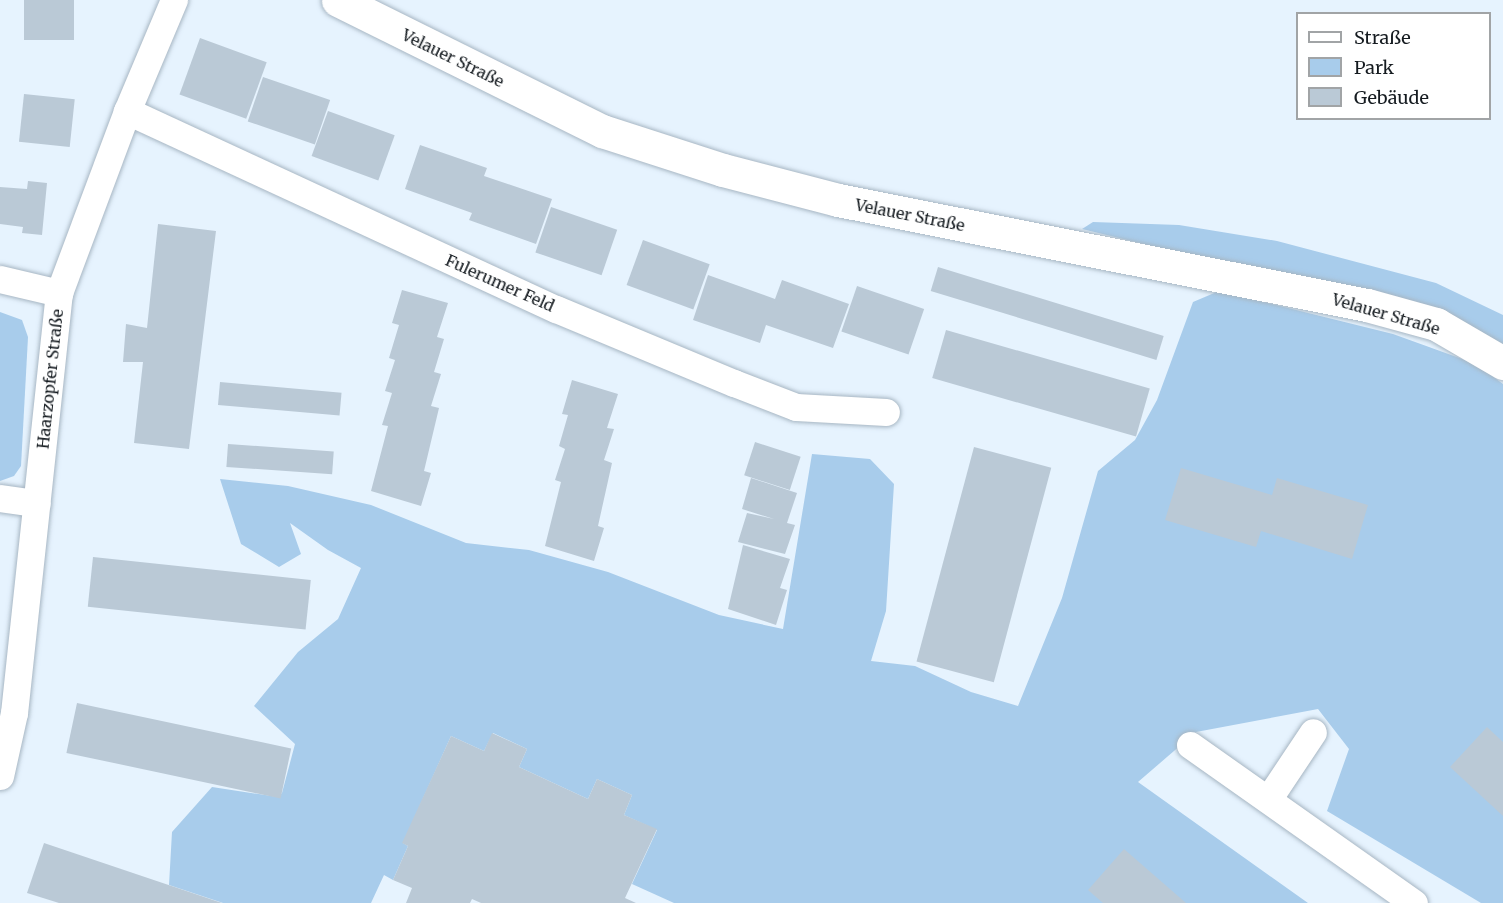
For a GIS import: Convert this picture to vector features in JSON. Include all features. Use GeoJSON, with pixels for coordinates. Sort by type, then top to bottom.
{"type":"FeatureCollection","features":[{"type":"Feature","properties":{"kind":"main road","name":"Velauer Straße"},"geometry":{"type":"LineString","coordinates":[[338,0],[602,131],[723,170],[838,200],[1367,305],[1436,324],[1503,363]]}},
{"type":"Feature","properties":{"kind":"street","name":"Haarzopfer Straße"},"geometry":{"type":"LineString","coordinates":[[0,776],[14,713],[59,293],[127,111],[174,0]]}},
{"type":"Feature","properties":{"kind":"street","name":"Fulerumer Feld"},"geometry":{"type":"LineString","coordinates":[[127,111],[545,304],[734,383],[796,407],[886,412]]}},
{"type":"Feature","properties":{"kind":"street"},"geometry":{"type":"LineString","coordinates":[[0,279],[59,293]]}},
{"type":"Feature","properties":{"kind":"street"},"geometry":{"type":"LineString","coordinates":[[0,498],[37,503]]}},
{"type":"Feature","properties":{"kind":"street"},"geometry":{"type":"LineString","coordinates":[[1269,798],[1313,732]]}},
{"type":"Feature","properties":{"kind":"street"},"geometry":{"type":"LineString","coordinates":[[1190,745],[1269,798],[1321,839],[1414,903]]}},
{"type":"Feature","properties":{"kind":"green space"},"geometry":{"type":"Polygon","coordinates":[[[1093,222],[1179,225],[1277,241],[1436,283],[1503,315],[1503,350],[1185,254],[1082,229],[1093,222]]]}},
{"type":"Feature","properties":{"kind":"green space"},"geometry":{"type":"Polygon","coordinates":[[[1219,291],[1393,334],[1476,364],[1503,384],[1503,903],[1481,903],[1327,811],[1349,749],[1318,709],[1196,732],[1138,782],[1308,903],[674,903],[632,884],[657,830],[624,815],[632,795],[597,779],[588,799],[519,767],[527,749],[493,733],[484,751],[451,736],[403,843],[408,846],[393,880],[384,875],[371,903],[223,903],[169,885],[172,832],[212,787],[278,797],[282,793],[295,744],[254,706],[298,652],[338,619],[361,568],[328,550],[290,523],[301,554],[279,567],[241,544],[220,479],[288,486],[371,505],[466,543],[529,550],[608,572],[719,615],[783,629],[812,454],[870,459],[894,484],[886,611],[871,661],[915,666],[971,692],[1018,706],[1062,598],[1098,471],[1135,440],[1157,400],[1193,302],[1219,291]]]}},
{"type":"Feature","properties":{"kind":"green space"},"geometry":{"type":"Polygon","coordinates":[[[0,312],[22,320],[28,337],[21,466],[14,476],[0,481],[0,312]]]}},
{"type":"Feature","properties":{"kind":"building"},"geometry":{"type":"Polygon","coordinates":[[[24,0],[74,0],[74,40],[24,40],[24,0]]]}},
{"type":"Feature","properties":{"kind":"building"},"geometry":{"type":"Polygon","coordinates":[[[200,38],[267,62],[246,119],[179,94],[200,38]]]}},
{"type":"Feature","properties":{"kind":"building"},"geometry":{"type":"Polygon","coordinates":[[[263,77],[330,100],[315,145],[248,121],[263,77]]]}},
{"type":"Feature","properties":{"kind":"building"},"geometry":{"type":"Polygon","coordinates":[[[24,94],[75,99],[70,147],[19,142],[24,94]]]}},
{"type":"Feature","properties":{"kind":"building"},"geometry":{"type":"Polygon","coordinates":[[[328,111],[395,135],[378,180],[312,156],[328,111]]]}},
{"type":"Feature","properties":{"kind":"building"},"geometry":{"type":"Polygon","coordinates":[[[420,145],[487,168],[484,176],[552,199],[536,244],[469,220],[472,213],[405,189],[420,145]]]}},
{"type":"Feature","properties":{"kind":"building"},"geometry":{"type":"Polygon","coordinates":[[[28,181],[47,183],[42,235],[22,233],[23,227],[0,224],[0,187],[27,189],[28,181]]]}},
{"type":"Feature","properties":{"kind":"building"},"geometry":{"type":"Polygon","coordinates":[[[551,207],[617,230],[602,275],[535,252],[551,207]]]}},
{"type":"Feature","properties":{"kind":"building"},"geometry":{"type":"Polygon","coordinates":[[[158,224],[216,231],[189,449],[134,443],[143,362],[123,362],[126,324],[147,328],[158,224]]]}},
{"type":"Feature","properties":{"kind":"building"},"geometry":{"type":"Polygon","coordinates":[[[643,240],[710,264],[693,309],[627,285],[643,240]]]}},
{"type":"Feature","properties":{"kind":"building"},"geometry":{"type":"Polygon","coordinates":[[[938,267],[1164,336],[1156,360],[931,291],[938,267]]]}},
{"type":"Feature","properties":{"kind":"building"},"geometry":{"type":"Polygon","coordinates":[[[708,275],[775,299],[782,280],[849,304],[833,348],[766,325],[760,343],[693,320],[708,275]]]}},
{"type":"Feature","properties":{"kind":"building"},"geometry":{"type":"Polygon","coordinates":[[[857,286],[924,309],[909,355],[841,331],[857,286]]]}},
{"type":"Feature","properties":{"kind":"building"},"geometry":{"type":"Polygon","coordinates":[[[402,290],[448,303],[437,337],[444,339],[434,372],[441,374],[431,406],[439,408],[424,471],[431,473],[421,506],[371,491],[388,426],[382,425],[392,393],[385,391],[395,360],[389,358],[399,325],[392,323],[402,290]]]}},
{"type":"Feature","properties":{"kind":"building"},"geometry":{"type":"Polygon","coordinates":[[[946,330],[1150,388],[1136,436],[932,378],[946,330]]]}},
{"type":"Feature","properties":{"kind":"building"},"geometry":{"type":"Polygon","coordinates":[[[572,380],[618,394],[607,428],[614,429],[604,460],[612,463],[598,526],[604,528],[594,561],[545,546],[561,482],[555,480],[565,449],[559,446],[568,415],[562,414],[572,380]]]}},
{"type":"Feature","properties":{"kind":"building"},"geometry":{"type":"Polygon","coordinates":[[[220,382],[342,393],[340,416],[218,405],[220,382]]]}},
{"type":"Feature","properties":{"kind":"building"},"geometry":{"type":"Polygon","coordinates":[[[755,442],[801,457],[790,490],[744,475],[755,442]]]}},
{"type":"Feature","properties":{"kind":"building"},"geometry":{"type":"Polygon","coordinates":[[[228,444],[334,451],[332,474],[226,467],[228,444]]]}},
{"type":"Feature","properties":{"kind":"building"},"geometry":{"type":"Polygon","coordinates":[[[974,447],[1051,468],[994,682],[917,661],[974,447]]]}},
{"type":"Feature","properties":{"kind":"building"},"geometry":{"type":"Polygon","coordinates":[[[1181,468],[1272,495],[1277,478],[1368,505],[1352,559],[1261,531],[1256,547],[1165,520],[1181,468]]]}},
{"type":"Feature","properties":{"kind":"building"},"geometry":{"type":"Polygon","coordinates":[[[751,478],[797,493],[787,523],[795,525],[785,554],[738,542],[747,513],[774,519],[742,509],[751,478]]]}},
{"type":"Feature","properties":{"kind":"building"},"geometry":{"type":"Polygon","coordinates":[[[743,545],[790,559],[780,588],[787,590],[776,625],[728,609],[743,545]]]}},
{"type":"Feature","properties":{"kind":"building"},"geometry":{"type":"Polygon","coordinates":[[[93,557],[311,580],[306,630],[88,607],[93,557]]]}},
{"type":"Feature","properties":{"kind":"building"},"geometry":{"type":"Polygon","coordinates":[[[77,703],[291,749],[281,798],[66,753],[77,703]]]}},
{"type":"Feature","properties":{"kind":"building"},"geometry":{"type":"Polygon","coordinates":[[[1487,727],[1503,742],[1503,816],[1450,767],[1487,727]]]}},
{"type":"Feature","properties":{"kind":"building"},"geometry":{"type":"Polygon","coordinates":[[[492,733],[527,749],[519,767],[588,799],[597,779],[632,795],[624,815],[657,829],[625,898],[636,903],[481,903],[472,899],[470,903],[406,903],[412,888],[393,880],[408,846],[402,843],[451,736],[484,751],[492,733]]]}},
{"type":"Feature","properties":{"kind":"building"},"geometry":{"type":"Polygon","coordinates":[[[44,843],[222,903],[59,903],[27,893],[44,843]]]}},
{"type":"Feature","properties":{"kind":"building"},"geometry":{"type":"Polygon","coordinates":[[[1124,849],[1186,903],[1103,903],[1088,890],[1124,849]]]}}]}
